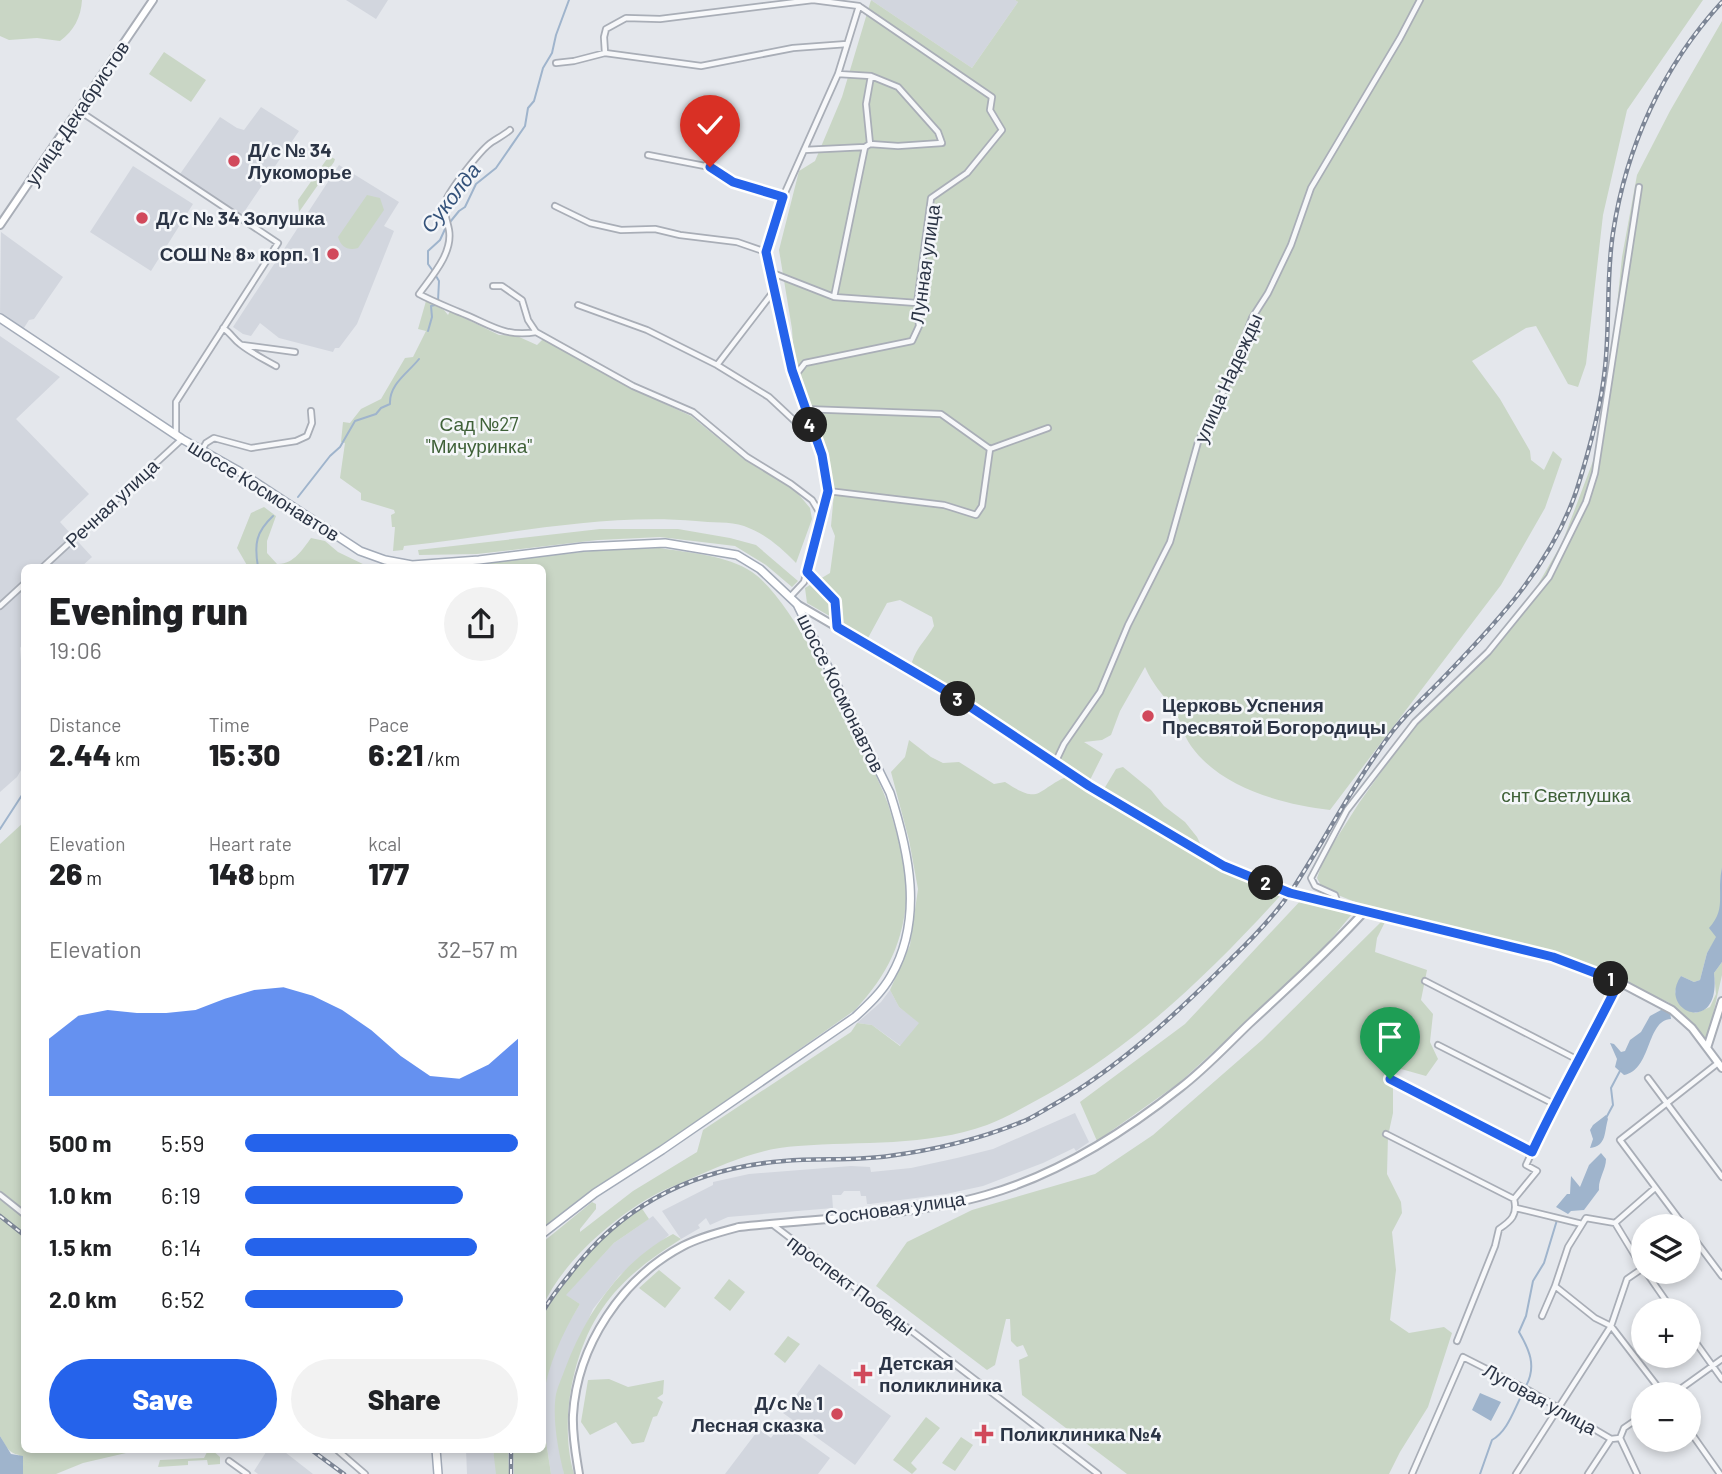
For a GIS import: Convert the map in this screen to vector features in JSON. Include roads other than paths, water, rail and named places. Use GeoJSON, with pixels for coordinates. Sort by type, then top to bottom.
{"type":"FeatureCollection","features":[{"type":"Feature","properties":{"kind":"main road","name":"шоссе Космонавтов"},"geometry":{"type":"LineString","coordinates":[[0,318],[179,437],[237,470],[360,551],[407,564]]}},
{"type":"Feature","properties":{"kind":"main road","name":"шоссе Космонавтов"},"geometry":{"type":"LineString","coordinates":[[425,564],[583,547],[665,543],[737,555],[761,569],[797,604],[890,793],[909,863],[910,915],[904,946],[881,989],[855,1017],[595,1193],[546,1231]]}},
{"type":"Feature","properties":{"kind":"main road"},"geometry":{"type":"LineString","coordinates":[[436,1453],[438,1474]]}},
{"type":"Feature","properties":{"kind":"street","name":"улица Декабристов"},"geometry":{"type":"LineString","coordinates":[[0,225],[152,0]]}},
{"type":"Feature","properties":{"kind":"street","name":"улица Надежды"},"geometry":{"type":"LineString","coordinates":[[1055,763],[1064,744],[1100,692],[1128,625],[1170,542],[1199,442],[1229,380],[1252,318],[1268,293],[1291,245],[1311,188],[1420,0]]}},
{"type":"Feature","properties":{"kind":"street"},"geometry":{"type":"LineString","coordinates":[[605,53],[606,29],[626,18],[660,19],[813,1],[859,6],[838,74],[783,197],[766,252],[794,377],[822,455],[828,491],[804,582],[790,597]]}},
{"type":"Feature","properties":{"kind":"street","name":"Лунная улица"},"geometry":{"type":"LineString","coordinates":[[794,377],[805,363],[912,341],[919,326],[918,303],[931,198],[967,173],[1002,130],[990,110],[992,97],[859,6]]}},
{"type":"Feature","properties":{"kind":"street"},"geometry":{"type":"LineString","coordinates":[[556,63],[605,53],[701,66],[793,48],[846,44]]}},
{"type":"Feature","properties":{"kind":"street"},"geometry":{"type":"LineString","coordinates":[[804,150],[942,143],[938,132],[898,87],[871,76],[838,74]]}},
{"type":"Feature","properties":{"kind":"street"},"geometry":{"type":"LineString","coordinates":[[834,297],[867,146],[866,104],[871,76]]}},
{"type":"Feature","properties":{"kind":"street"},"geometry":{"type":"LineString","coordinates":[[78,110],[278,243],[176,402],[179,437]]}},
{"type":"Feature","properties":{"kind":"street"},"geometry":{"type":"LineString","coordinates":[[510,130],[491,142],[447,199],[444,216],[449,230],[449,246],[436,271],[419,293],[440,306],[489,327],[519,335],[537,332]]}},
{"type":"Feature","properties":{"kind":"street"},"geometry":{"type":"LineString","coordinates":[[648,155],[710,167],[733,182],[783,197]]}},
{"type":"Feature","properties":{"kind":"street"},"geometry":{"type":"LineString","coordinates":[[1338,905],[1335,895],[1315,886],[1311,878],[1347,810],[1415,722],[1488,652],[1549,577],[1586,502],[1595,473],[1639,187]]}},
{"type":"Feature","properties":{"kind":"street"},"geometry":{"type":"LineString","coordinates":[[555,206],[590,223],[621,230],[655,229],[737,242],[766,252]]}},
{"type":"Feature","properties":{"kind":"street"},"geometry":{"type":"LineString","coordinates":[[771,272],[834,297],[918,303]]}},
{"type":"Feature","properties":{"kind":"street"},"geometry":{"type":"LineString","coordinates":[[493,286],[502,286],[522,300],[527,320],[537,332],[633,386],[693,412],[747,457],[791,484],[811,500],[822,516]]}},
{"type":"Feature","properties":{"kind":"street"},"geometry":{"type":"LineString","coordinates":[[717,365],[774,291]]}},
{"type":"Feature","properties":{"kind":"street"},"geometry":{"type":"LineString","coordinates":[[578,306],[647,330],[717,365],[769,397],[816,442]]}},
{"type":"Feature","properties":{"kind":"street"},"geometry":{"type":"LineString","coordinates":[[223,328],[232,334],[235,341],[276,366]]}},
{"type":"Feature","properties":{"kind":"street"},"geometry":{"type":"LineString","coordinates":[[241,345],[295,352]]}},
{"type":"Feature","properties":{"kind":"street"},"geometry":{"type":"LineString","coordinates":[[804,409],[941,414],[990,449]]}},
{"type":"Feature","properties":{"kind":"street"},"geometry":{"type":"LineString","coordinates":[[201,450],[214,438],[251,449],[296,441],[307,436],[312,424],[311,411]]}},
{"type":"Feature","properties":{"kind":"street"},"geometry":{"type":"LineString","coordinates":[[990,449],[1048,428]]}},
{"type":"Feature","properties":{"kind":"street","name":"Речная улица"},"geometry":{"type":"LineString","coordinates":[[46,564],[179,437]]}},
{"type":"Feature","properties":{"kind":"street"},"geometry":{"type":"LineString","coordinates":[[828,491],[944,505],[976,515],[982,506],[990,449]]}},
{"type":"Feature","properties":{"kind":"street"},"geometry":{"type":"LineString","coordinates":[[807,572],[835,601],[837,627]]}},
{"type":"Feature","properties":{"kind":"street"},"geometry":{"type":"LineString","coordinates":[[0,606],[21,587]]}},
{"type":"Feature","properties":{"kind":"street"},"geometry":{"type":"LineString","coordinates":[[797,604],[948,692],[1055,763],[1224,866],[1290,893],[1553,957],[1619,982],[1669,1008],[1692,1028],[1720,1065],[1668,1101],[1620,1140],[1675,1214]]}},
{"type":"Feature","properties":{"kind":"street","name":"Сосновая улица"},"geometry":{"type":"LineString","coordinates":[[579,1474],[573,1437],[573,1414],[580,1377],[599,1329],[631,1286],[682,1246],[739,1227],[919,1209],[953,1203],[1023,1182],[1096,1147],[1181,1087],[1335,943],[1364,912]]}},
{"type":"Feature","properties":{"kind":"street"},"geometry":{"type":"LineString","coordinates":[[1425,981],[1580,1060]]}},
{"type":"Feature","properties":{"kind":"street"},"geometry":{"type":"LineString","coordinates":[[1514,1199],[1537,1171],[1525,1165],[1619,982]]}},
{"type":"Feature","properties":{"kind":"street"},"geometry":{"type":"LineString","coordinates":[[1707,1048],[1722,1001]]}},
{"type":"Feature","properties":{"kind":"street"},"geometry":{"type":"LineString","coordinates":[[1438,1045],[1554,1104]]}},
{"type":"Feature","properties":{"kind":"street"},"geometry":{"type":"LineString","coordinates":[[1648,1078],[1668,1101],[1722,1177]]}},
{"type":"Feature","properties":{"kind":"street"},"geometry":{"type":"LineString","coordinates":[[1390,1079],[1532,1152]]}},
{"type":"Feature","properties":{"kind":"street"},"geometry":{"type":"LineString","coordinates":[[1386,1135],[1514,1199]]}},
{"type":"Feature","properties":{"kind":"street"},"geometry":{"type":"LineString","coordinates":[[1615,1223],[1655,1188]]}},
{"type":"Feature","properties":{"kind":"street"},"geometry":{"type":"LineString","coordinates":[[0,1195],[21,1212]]}},
{"type":"Feature","properties":{"kind":"street"},"geometry":{"type":"LineString","coordinates":[[1457,1341],[1495,1246],[1499,1229],[1513,1219],[1516,1208],[1514,1199]]}},
{"type":"Feature","properties":{"kind":"street"},"geometry":{"type":"LineString","coordinates":[[1516,1208],[1582,1224]]}},
{"type":"Feature","properties":{"kind":"street"},"geometry":{"type":"LineString","coordinates":[[1542,1316],[1568,1247],[1586,1218],[1615,1223],[1631,1249]]}},
{"type":"Feature","properties":{"kind":"street","name":"проспект Победы"},"geometry":{"type":"LineString","coordinates":[[771,1223],[1098,1474]]}},
{"type":"Feature","properties":{"kind":"street"},"geometry":{"type":"LineString","coordinates":[[1701,1248],[1722,1276]]}},
{"type":"Feature","properties":{"kind":"street"},"geometry":{"type":"LineString","coordinates":[[1516,1474],[1611,1326],[1625,1284],[1631,1277]]}},
{"type":"Feature","properties":{"kind":"street"},"geometry":{"type":"LineString","coordinates":[[1555,1286],[1595,1318],[1611,1326],[1654,1382]]}},
{"type":"Feature","properties":{"kind":"street"},"geometry":{"type":"LineString","coordinates":[[1701,1349],[1722,1379]]}},
{"type":"Feature","properties":{"kind":"street","name":"Луговая улица"},"geometry":{"type":"LineString","coordinates":[[1412,1474],[1463,1357],[1559,1407],[1611,1439],[1620,1437],[1637,1474]]}},
{"type":"Feature","properties":{"kind":"street"},"geometry":{"type":"LineString","coordinates":[[1690,1382],[1722,1359]]}},
{"type":"Feature","properties":{"kind":"street"},"geometry":{"type":"LineString","coordinates":[[1620,1437],[1624,1428],[1631,1423]]}},
{"type":"Feature","properties":{"kind":"street"},"geometry":{"type":"LineString","coordinates":[[1588,1474],[1611,1439]]}},
{"type":"Feature","properties":{"kind":"street"},"geometry":{"type":"LineString","coordinates":[[1701,1447],[1720,1474]]}},
{"type":"Feature","properties":{"kind":"street"},"geometry":{"type":"LineString","coordinates":[[341,1453],[365,1474]]}},
{"type":"Feature","properties":{"kind":"street"},"geometry":{"type":"LineString","coordinates":[[229,1461],[247,1474]]}},
{"type":"Feature","properties":{"kind":"water"},"geometry":{"type":"Polygon","coordinates":[[[1722,867],[1722,962],[1714,973],[1714,993],[1709,1006],[1700,1012],[1691,1012],[1683,1008],[1677,1000],[1676,989],[1681,976],[1694,982],[1700,980],[1707,953],[1716,937],[1709,928],[1719,908],[1722,867]]]}},
{"type":"Feature","properties":{"kind":"water"},"geometry":{"type":"Polygon","coordinates":[[[1661,1010],[1670,1011],[1671,1019],[1663,1021],[1657,1027],[1640,1064],[1624,1075],[1615,1067],[1617,1059],[1610,1043],[1621,1052],[1625,1051],[1630,1040],[1641,1032],[1650,1016],[1661,1010]]]}},
{"type":"Feature","properties":{"kind":"water"},"geometry":{"type":"Polygon","coordinates":[[[1606,1115],[1608,1119],[1602,1141],[1590,1148],[1593,1139],[1590,1130],[1606,1115]]]}},
{"type":"Feature","properties":{"kind":"water"},"geometry":{"type":"Polygon","coordinates":[[[1601,1153],[1606,1159],[1599,1190],[1584,1210],[1571,1211],[1568,1214],[1556,1207],[1570,1194],[1571,1176],[1580,1187],[1589,1165],[1601,1153]]]}},
{"type":"Feature","properties":{"kind":"water"},"geometry":{"type":"Polygon","coordinates":[[[1480,1393],[1501,1402],[1491,1421],[1472,1410],[1480,1393]]]}},
{"type":"Feature","properties":{"kind":"water"},"geometry":{"type":"Polygon","coordinates":[[[0,1436],[11,1454],[23,1456],[23,1474],[0,1474],[0,1436]]]}},
{"type":"Feature","properties":{"kind":"waterway","name":"Суколда"},"geometry":{"type":"LineString","coordinates":[[433,271],[428,264],[428,251],[440,240],[446,227],[465,207],[476,184],[496,168],[525,126],[528,108],[534,101],[543,68],[552,53],[569,0]]}},
{"type":"Feature","properties":{"kind":"waterway","name":"Суколда"},"geometry":{"type":"LineString","coordinates":[[436,276],[439,281],[438,301]]}},
{"type":"Feature","properties":{"kind":"waterway","name":"Суколда"},"geometry":{"type":"LineString","coordinates":[[428,331],[432,317],[431,306],[435,305]]}},
{"type":"Feature","properties":{"kind":"waterway","name":"Суколда"},"geometry":{"type":"LineString","coordinates":[[298,497],[340,447],[355,421],[376,414],[390,404],[396,385],[419,359]]}},
{"type":"Feature","properties":{"kind":"waterway","name":"Суколда"},"geometry":{"type":"LineString","coordinates":[[258,564],[258,539],[263,527],[273,516]]}},
{"type":"Feature","properties":{"kind":"waterway","name":"Суколда"},"geometry":{"type":"LineString","coordinates":[[0,829],[21,797]]}},
{"type":"Feature","properties":{"kind":"waterway"},"geometry":{"type":"LineString","coordinates":[[1606,1118],[1613,1105],[1611,1088],[1621,1069]]}},
{"type":"Feature","properties":{"kind":"waterway"},"geometry":{"type":"LineString","coordinates":[[1526,1386],[1531,1365],[1529,1351],[1519,1332],[1526,1316],[1533,1281],[1544,1263],[1557,1220]]}},
{"type":"Feature","properties":{"kind":"waterway"},"geometry":{"type":"LineString","coordinates":[[1480,1474],[1492,1440],[1507,1425],[1524,1391]]}},
{"type":"Feature","properties":{"kind":"railway"},"geometry":{"type":"LineString","coordinates":[[546,1307],[591,1249],[613,1227],[638,1209],[692,1181],[752,1165],[797,1160],[876,1158],[922,1151],[955,1144],[1032,1117],[1078,1090],[1147,1038],[1265,924],[1294,887],[1353,789],[1392,732],[1465,655],[1521,590],[1538,567],[1566,516],[1586,460],[1601,398],[1611,250],[1627,170],[1650,109],[1665,81],[1682,53],[1722,2]]}},
{"type":"Feature","properties":{"kind":"railway"},"geometry":{"type":"LineString","coordinates":[[0,1216],[21,1233]]}},
{"type":"Feature","properties":{"kind":"railway"},"geometry":{"type":"LineString","coordinates":[[315,1453],[344,1474]]}},
{"type":"Feature","properties":{"kind":"railway"},"geometry":{"type":"LineString","coordinates":[[511,1453],[511,1474]]}},
{"type":"Feature","properties":{"kind":"place","name":"Д/с № 34 Лукоморье"},"geometry":{"type":"Point","coordinates":[234,161]}},
{"type":"Feature","properties":{"kind":"place","name":"Д/с № 34 Золушка"},"geometry":{"type":"Point","coordinates":[142,218]}},
{"type":"Feature","properties":{"kind":"place","name":"СОШ № 8» корп. 1"},"geometry":{"type":"Point","coordinates":[333,254]}},
{"type":"Feature","properties":{"kind":"place","name":"Церковь Успения Пресвятой Богородицы"},"geometry":{"type":"Point","coordinates":[1148,716]}},
{"type":"Feature","properties":{"kind":"place","name":"Детская поликлиника"},"geometry":{"type":"Point","coordinates":[863,1374]}},
{"type":"Feature","properties":{"kind":"place","name":"Д/с № 1 Лесная сказка"},"geometry":{"type":"Point","coordinates":[837,1414]}},
{"type":"Feature","properties":{"kind":"place","name":"Поликлиника №4"},"geometry":{"type":"Point","coordinates":[984,1434]}},
{"type":"Feature","properties":{"kind":"park label","name":"Сад №27 \"Мичуринка\""},"geometry":{"type":"Point","coordinates":[479,435]}},
{"type":"Feature","properties":{"kind":"park label","name":"снт Светлушка"},"geometry":{"type":"Point","coordinates":[1566,795]}}]}
